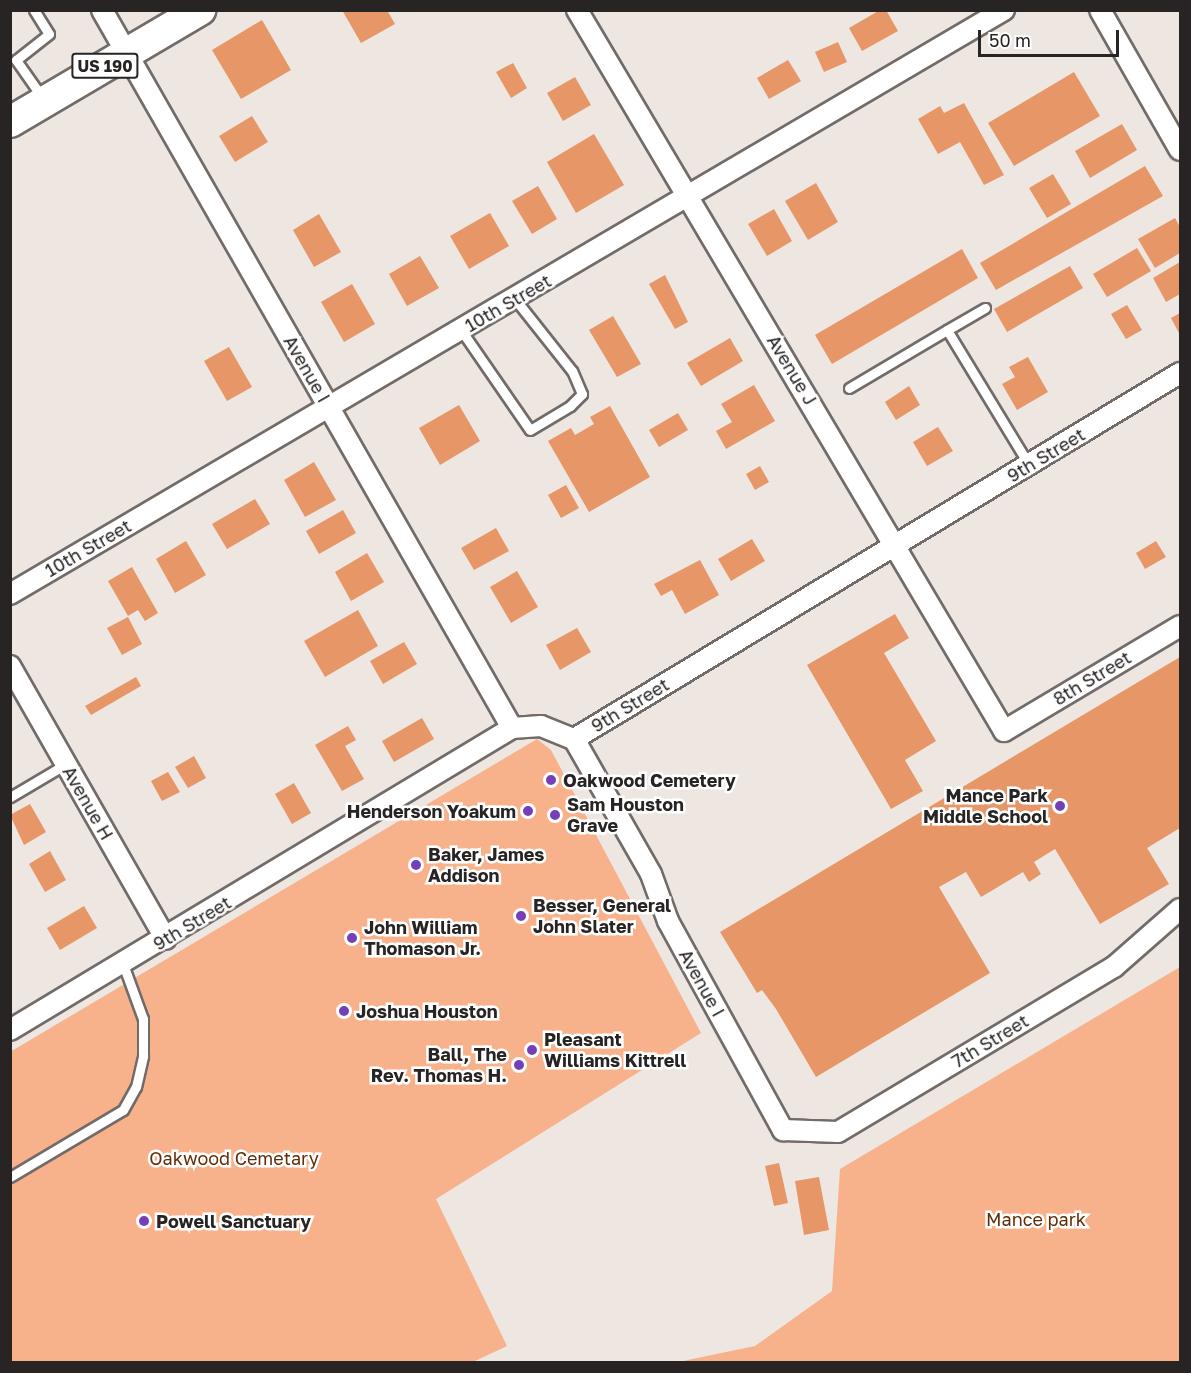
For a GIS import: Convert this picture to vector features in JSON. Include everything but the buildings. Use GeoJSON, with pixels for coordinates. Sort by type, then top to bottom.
{"type":"FeatureCollection","features":[{"type":"Feature","properties":{"kind":"main road","name":"US 190"},"geometry":{"type":"LineString","coordinates":[[10,122],[200,10]]}},
{"type":"Feature","properties":{"kind":"street","name":"Avenue I"},"geometry":{"type":"LineString","coordinates":[[102,10],[512,728]]}},
{"type":"Feature","properties":{"kind":"street","name":"Avenue J"},"geometry":{"type":"LineString","coordinates":[[577,10],[1004,731]]}},
{"type":"Feature","properties":{"kind":"street","name":"10th Street"},"geometry":{"type":"LineString","coordinates":[[10,594],[1004,10]]}},
{"type":"Feature","properties":{"kind":"street"},"geometry":{"type":"LineString","coordinates":[[1100,10],[1180,150]]}},
{"type":"Feature","properties":{"kind":"street","name":"9th Street"},"geometry":{"type":"LineString","coordinates":[[10,1030],[166,939],[512,728],[541,726],[574,739],[1180,373]]}},
{"type":"Feature","properties":{"kind":"street","name":"8th Street"},"geometry":{"type":"LineString","coordinates":[[1004,731],[1180,626]]}},
{"type":"Feature","properties":{"kind":"street","name":"Avenue H"},"geometry":{"type":"LineString","coordinates":[[10,666],[166,939]]}},
{"type":"Feature","properties":{"kind":"street","name":"Avenue I"},"geometry":{"type":"LineString","coordinates":[[574,739],[651,874],[668,921],[783,1130]]}},
{"type":"Feature","properties":{"kind":"street","name":"7th Street"},"geometry":{"type":"LineString","coordinates":[[783,1130],[838,1132],[1114,967],[1180,909]]}},
{"type":"Feature","properties":{"kind":"lane"},"geometry":{"type":"LineString","coordinates":[[34,10],[49,34],[13,58],[45,101]]}},
{"type":"Feature","properties":{"kind":"lane"},"geometry":{"type":"LineString","coordinates":[[461,330],[530,430],[570,406],[582,394],[572,371],[515,299]]}},
{"type":"Feature","properties":{"kind":"lane"},"geometry":{"type":"LineString","coordinates":[[849,388],[985,308]]}},
{"type":"Feature","properties":{"kind":"lane"},"geometry":{"type":"LineString","coordinates":[[947,330],[1029,465]]}},
{"type":"Feature","properties":{"kind":"lane"},"geometry":{"type":"LineString","coordinates":[[10,797],[66,764]]}},
{"type":"Feature","properties":{"kind":"lane"},"geometry":{"type":"LineString","coordinates":[[10,1177],[123,1110],[136,1088],[143,1056],[143,1019],[123,964]]}},
{"type":"Feature","properties":{"kind":"green space","name":"Oakwood Cemetary"},"geometry":{"type":"Polygon","coordinates":[[[537,739],[551,750],[701,1033],[436,1199],[507,1346],[473,1362],[11,1362],[10,1052],[537,739]]]}},
{"type":"Feature","properties":{"kind":"green space","name":"Mance park"},"geometry":{"type":"Polygon","coordinates":[[[1180,967],[1180,1362],[678,1362],[755,1346],[832,1291],[840,1169],[1180,967]]]}},
{"type":"Feature","properties":{"kind":"place","name":"Oakwood Cemetery"},"geometry":{"type":"Point","coordinates":[551,780]}},
{"type":"Feature","properties":{"kind":"place","name":"Mance Park Middle School"},"geometry":{"type":"Point","coordinates":[1060,806]}},
{"type":"Feature","properties":{"kind":"place","name":"Henderson Yoakum"},"geometry":{"type":"Point","coordinates":[528,811]}},
{"type":"Feature","properties":{"kind":"place","name":"Sam Houston Grave"},"geometry":{"type":"Point","coordinates":[555,815]}},
{"type":"Feature","properties":{"kind":"place","name":"Baker, James Addison"},"geometry":{"type":"Point","coordinates":[416,865]}},
{"type":"Feature","properties":{"kind":"place","name":"Besser, General John Slater"},"geometry":{"type":"Point","coordinates":[521,916]}},
{"type":"Feature","properties":{"kind":"place","name":"John William Thomason Jr."},"geometry":{"type":"Point","coordinates":[352,938]}},
{"type":"Feature","properties":{"kind":"place","name":"Joshua Houston"},"geometry":{"type":"Point","coordinates":[344,1011]}},
{"type":"Feature","properties":{"kind":"place","name":"Pleasant Williams Kittrell"},"geometry":{"type":"Point","coordinates":[532,1050]}},
{"type":"Feature","properties":{"kind":"place","name":"Ball, The Rev. Thomas H."},"geometry":{"type":"Point","coordinates":[519,1065]}},
{"type":"Feature","properties":{"kind":"place","name":"Powell Sanctuary"},"geometry":{"type":"Point","coordinates":[144,1221]}}]}
